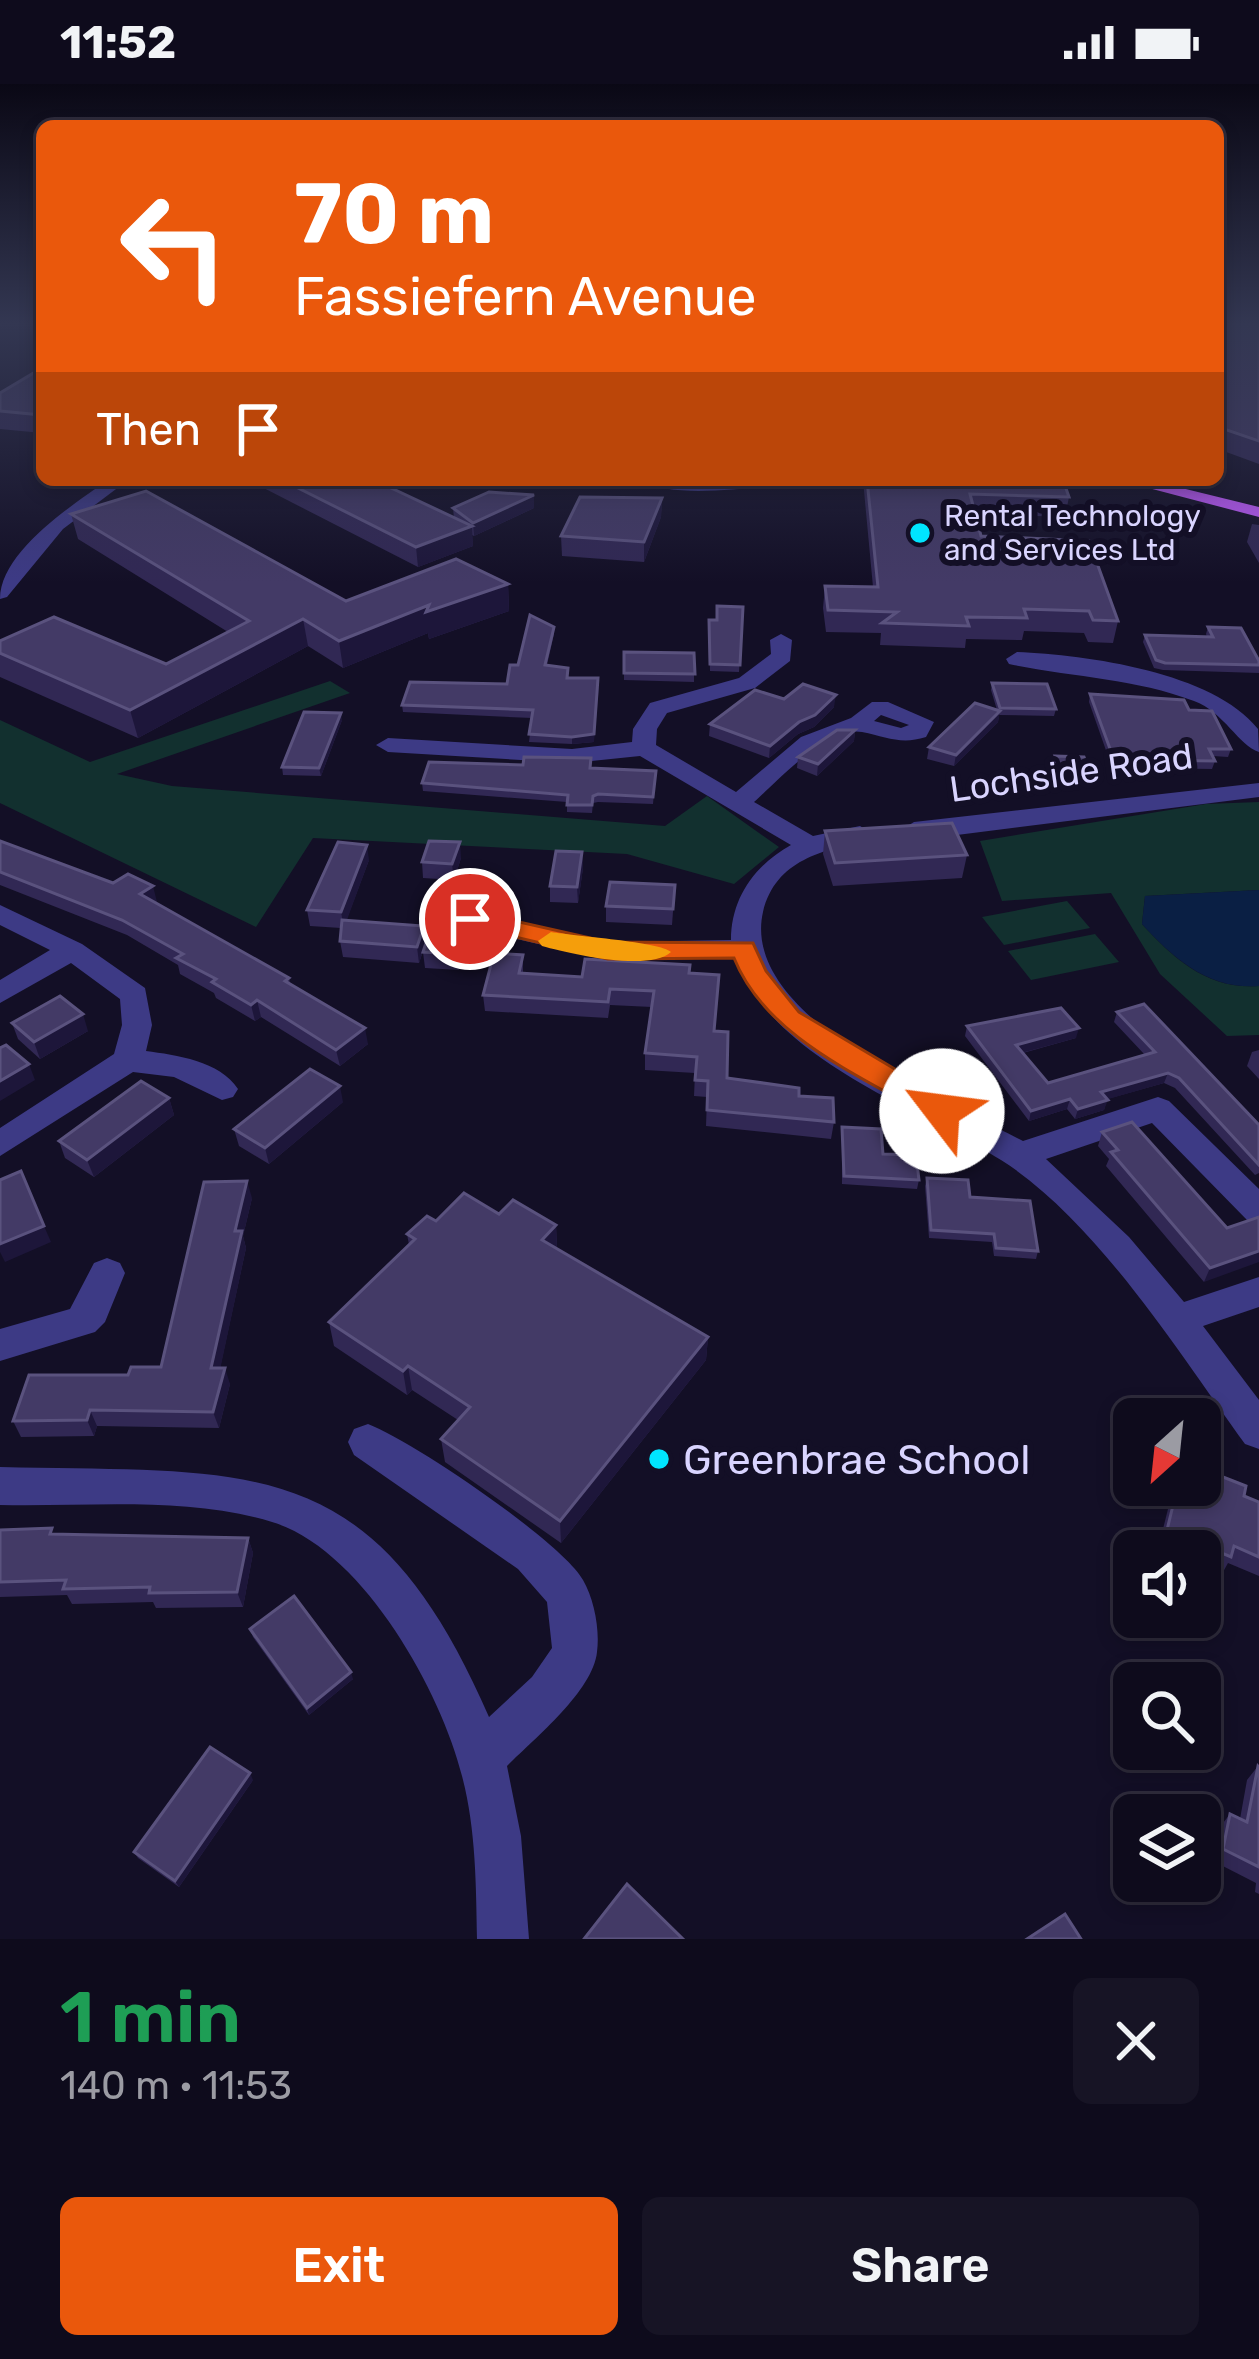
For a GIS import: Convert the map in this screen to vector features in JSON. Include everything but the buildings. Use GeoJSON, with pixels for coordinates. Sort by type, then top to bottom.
{"type":"FeatureCollection","features":[{"type":"Feature","properties":{"kind":"main road"},"geometry":{"type":"LineString","coordinates":[[1152,486],[1259,512]]}},
{"type":"Feature","properties":{"kind":"street"},"geometry":{"type":"LineString","coordinates":[[0,593],[56,525],[111,486]]}},
{"type":"Feature","properties":{"kind":"street"},"geometry":{"type":"LineString","coordinates":[[644,748],[645,729],[658,708],[763,674],[782,656],[781,640]]}},
{"type":"Feature","properties":{"kind":"street"},"geometry":{"type":"LineString","coordinates":[[1017,659],[1059,655],[1202,696],[1232,713],[1259,745]]}},
{"type":"Feature","properties":{"kind":"street"},"geometry":{"type":"LineString","coordinates":[[738,803],[830,726],[862,724]]}},
{"type":"Feature","properties":{"kind":"street"},"geometry":{"type":"LineString","coordinates":[[388,745],[572,756],[644,748],[808,844],[781,862],[759,886],[743,927],[743,949],[754,974],[789,1018],[827,1045],[1019,1154],[1066,1196],[1175,1320],[1259,1431]]}},
{"type":"Feature","properties":{"kind":"street","name":"Lochside Road"},"geometry":{"type":"LineString","coordinates":[[808,844],[875,833],[977,828],[1201,792],[1259,790]]}},
{"type":"Feature","properties":{"kind":"street"},"geometry":{"type":"LineString","coordinates":[[0,914],[71,950],[135,994],[137,1025],[128,1060]]}},
{"type":"Feature","properties":{"kind":"street"},"geometry":{"type":"LineString","coordinates":[[454,916],[608,951],[743,949]]}},
{"type":"Feature","properties":{"kind":"street"},"geometry":{"type":"LineString","coordinates":[[0,993],[71,950]]}},
{"type":"Feature","properties":{"kind":"street"},"geometry":{"type":"LineString","coordinates":[[0,1144],[128,1060],[181,1067],[222,1089]]}},
{"type":"Feature","properties":{"kind":"street"},"geometry":{"type":"LineString","coordinates":[[1019,1154],[1158,1109],[1259,1211]]}},
{"type":"Feature","properties":{"kind":"street"},"geometry":{"type":"LineString","coordinates":[[0,1345],[82,1322],[92,1311],[107,1273]]}},
{"type":"Feature","properties":{"kind":"street"},"geometry":{"type":"LineString","coordinates":[[1175,1320],[1259,1292]]}},
{"type":"Feature","properties":{"kind":"street"},"geometry":{"type":"LineString","coordinates":[[368,1442],[533,1555],[566,1591],[574,1621],[575,1654],[548,1693],[481,1758]]}},
{"type":"Feature","properties":{"kind":"street"},"geometry":{"type":"LineString","coordinates":[[0,1486],[236,1495],[287,1506],[342,1540],[385,1585],[429,1644],[481,1758],[490,1801],[503,1939]]}},
{"type":"Feature","properties":{"kind":"green space"},"geometry":{"type":"Polygon","coordinates":[[[330,681],[350,693],[117,774],[172,786],[665,826],[707,796],[779,847],[734,884],[627,854],[313,838],[256,927],[0,803],[0,720],[90,762],[330,681]]]}},
{"type":"Feature","properties":{"kind":"green space"},"geometry":{"type":"Polygon","coordinates":[[[1259,802],[1259,890],[1145,896],[1142,924],[1193,970],[1224,983],[1259,986],[1259,1035],[1227,1036],[1160,974],[1111,893],[1002,901],[980,841],[1206,804],[1259,802]]]}},
{"type":"Feature","properties":{"kind":"green space"},"geometry":{"type":"Polygon","coordinates":[[[1067,901],[1090,928],[1004,945],[982,917],[1067,901]]]}},
{"type":"Feature","properties":{"kind":"green space"},"geometry":{"type":"Polygon","coordinates":[[[1095,934],[1119,962],[1031,980],[1008,951],[1095,934]]]}},
{"type":"Feature","properties":{"kind":"water"},"geometry":{"type":"Polygon","coordinates":[[[1259,890],[1259,986],[1224,983],[1194,970],[1142,924],[1145,896],[1259,890]]]}},
{"type":"Feature","properties":{"kind":"slow traffic"},"geometry":{"type":"LineString","coordinates":[[551,941],[608,951],[658,952]]}},
{"type":"Feature","properties":{"kind":"place","name":"Rental Technology and Services Ltd"},"geometry":{"type":"Point","coordinates":[920,533]}},
{"type":"Feature","properties":{"kind":"place","name":"Greenbrae School"},"geometry":{"type":"Point","coordinates":[659,1459]}},
{"type":"Feature","properties":{"kind":"route"},"geometry":{"type":"LineString","coordinates":[[470,919],[608,951],[743,949],[769,997],[789,1018],[942,1111]]}}]}
